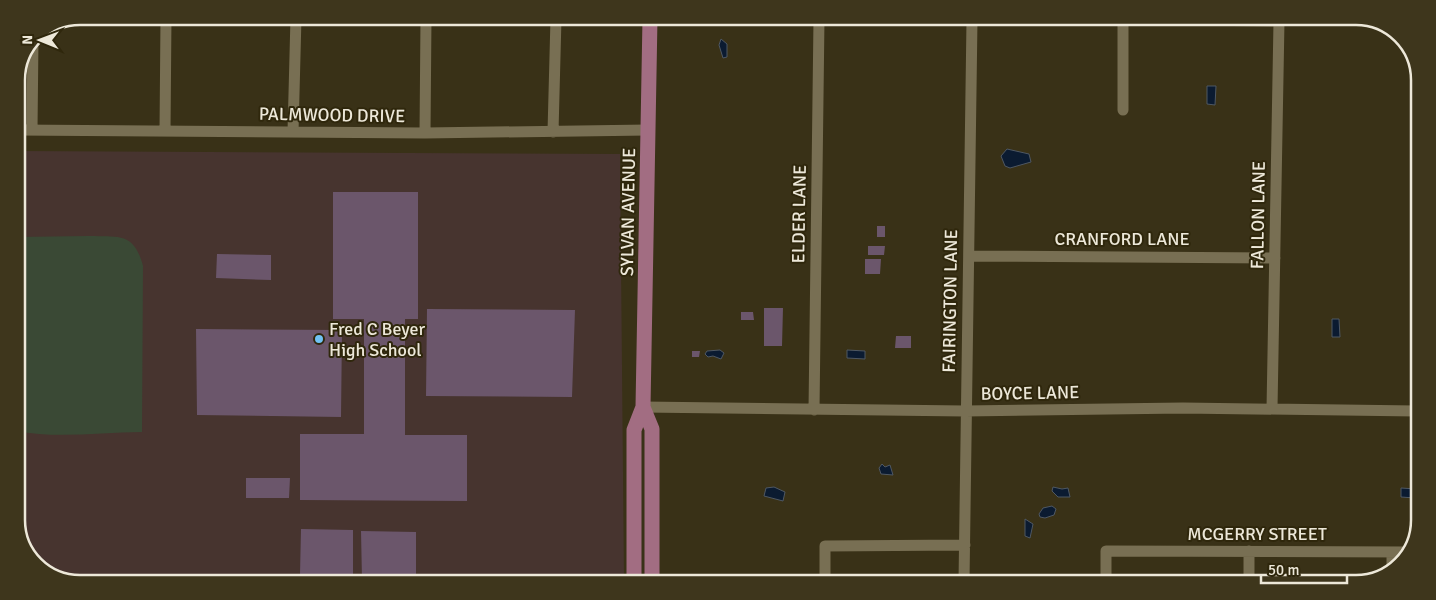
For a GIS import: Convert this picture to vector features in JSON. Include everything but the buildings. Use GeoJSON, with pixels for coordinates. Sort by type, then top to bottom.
{"type":"FeatureCollection","features":[{"type":"Feature","properties":{"kind":"main road","name":"SYLVAN AVENUE"},"geometry":{"type":"LineString","coordinates":[[634,575],[634,430],[643,407],[650,25]]}},
{"type":"Feature","properties":{"kind":"main road","name":"SYLVAN AVENUE"},"geometry":{"type":"LineString","coordinates":[[643,407],[652,429],[652,575]]}},
{"type":"Feature","properties":{"kind":"street"},"geometry":{"type":"LineString","coordinates":[[165,131],[166,25]]}},
{"type":"Feature","properties":{"kind":"street"},"geometry":{"type":"LineString","coordinates":[[293,132],[296,25]]}},
{"type":"Feature","properties":{"kind":"street"},"geometry":{"type":"LineString","coordinates":[[425,133],[426,25]]}},
{"type":"Feature","properties":{"kind":"street"},"geometry":{"type":"LineString","coordinates":[[553,132],[556,25]]}},
{"type":"Feature","properties":{"kind":"street","name":"ELDER LANE"},"geometry":{"type":"LineString","coordinates":[[814,410],[819,25]]}},
{"type":"Feature","properties":{"kind":"street","name":"FAIRINGTON LANE"},"geometry":{"type":"LineString","coordinates":[[964,575],[972,25]]}},
{"type":"Feature","properties":{"kind":"street"},"geometry":{"type":"LineString","coordinates":[[1123,110],[1124,25]]}},
{"type":"Feature","properties":{"kind":"street","name":"FALLON LANE"},"geometry":{"type":"LineString","coordinates":[[1272,409],[1279,25]]}},
{"type":"Feature","properties":{"kind":"street"},"geometry":{"type":"LineString","coordinates":[[32,130],[33,53]]}},
{"type":"Feature","properties":{"kind":"street","name":"PALMWOOD DRIVE"},"geometry":{"type":"LineString","coordinates":[[25,130],[425,133],[648,130]]}},
{"type":"Feature","properties":{"kind":"street","name":"CRANFORD LANE"},"geometry":{"type":"LineString","coordinates":[[969,256],[1275,258]]}},
{"type":"Feature","properties":{"kind":"street","name":"BOYCE LANE"},"geometry":{"type":"LineString","coordinates":[[643,407],[965,411],[1272,409],[1411,411]]}},
{"type":"Feature","properties":{"kind":"street"},"geometry":{"type":"LineString","coordinates":[[824,575],[825,546],[965,545]]}},
{"type":"Feature","properties":{"kind":"street","name":"MCGERRY STREET"},"geometry":{"type":"LineString","coordinates":[[1106,575],[1106,551],[1400,552]]}},
{"type":"Feature","properties":{"kind":"street"},"geometry":{"type":"LineString","coordinates":[[1249,551],[1249,575]]}},
{"type":"Feature","properties":{"kind":"street"},"geometry":{"type":"LineString","coordinates":[[1392,552],[1392,561]]}},
{"type":"Feature","properties":{"kind":"shaded area","name":"Fred C Beyer High School"},"geometry":{"type":"Polygon","coordinates":[[[25,151],[620,154],[624,575],[80,575],[69,574],[49,566],[34,551],[28,538],[25,524],[25,151]]]}},
{"type":"Feature","properties":{"kind":"green space"},"geometry":{"type":"Polygon","coordinates":[[[25,237],[117,237],[130,242],[135,247],[143,266],[142,432],[63,435],[25,432],[25,237]]]}},
{"type":"Feature","properties":{"kind":"water"},"geometry":{"type":"Polygon","coordinates":[[[721,39],[727,44],[727,57],[723,58],[719,45],[721,39]]]}},
{"type":"Feature","properties":{"kind":"water"},"geometry":{"type":"Polygon","coordinates":[[[1207,86],[1216,86],[1215,105],[1207,104],[1207,86]]]}},
{"type":"Feature","properties":{"kind":"water"},"geometry":{"type":"Polygon","coordinates":[[[1007,149],[1029,154],[1031,162],[1010,168],[1005,166],[1001,156],[1007,149]]]}},
{"type":"Feature","properties":{"kind":"water"},"geometry":{"type":"Polygon","coordinates":[[[1332,319],[1339,319],[1340,337],[1332,337],[1332,319]]]}},
{"type":"Feature","properties":{"kind":"water"},"geometry":{"type":"Polygon","coordinates":[[[720,350],[724,353],[721,359],[713,356],[708,357],[705,354],[707,351],[720,350]]]}},
{"type":"Feature","properties":{"kind":"water"},"geometry":{"type":"Polygon","coordinates":[[[847,350],[865,351],[865,359],[847,358],[847,350]]]}},
{"type":"Feature","properties":{"kind":"water"},"geometry":{"type":"Polygon","coordinates":[[[882,464],[885,467],[890,465],[893,475],[881,474],[879,468],[882,464]]]}},
{"type":"Feature","properties":{"kind":"water"},"geometry":{"type":"Polygon","coordinates":[[[774,487],[785,492],[783,501],[764,496],[766,488],[774,487]]]}},
{"type":"Feature","properties":{"kind":"water"},"geometry":{"type":"Polygon","coordinates":[[[1053,487],[1068,488],[1070,497],[1058,497],[1052,491],[1053,487]]]}},
{"type":"Feature","properties":{"kind":"water"},"geometry":{"type":"Polygon","coordinates":[[[1401,488],[1411,489],[1411,498],[1401,497],[1401,488]]]}},
{"type":"Feature","properties":{"kind":"water"},"geometry":{"type":"Polygon","coordinates":[[[1052,506],[1056,509],[1054,515],[1045,518],[1040,517],[1039,514],[1043,508],[1052,506]]]}},
{"type":"Feature","properties":{"kind":"water"},"geometry":{"type":"Polygon","coordinates":[[[1025,519],[1033,524],[1030,538],[1025,536],[1025,519]]]}},
{"type":"Feature","properties":{"kind":"place","name":"Fred C Beyer High School"},"geometry":{"type":"Point","coordinates":[319,339]}}]}
